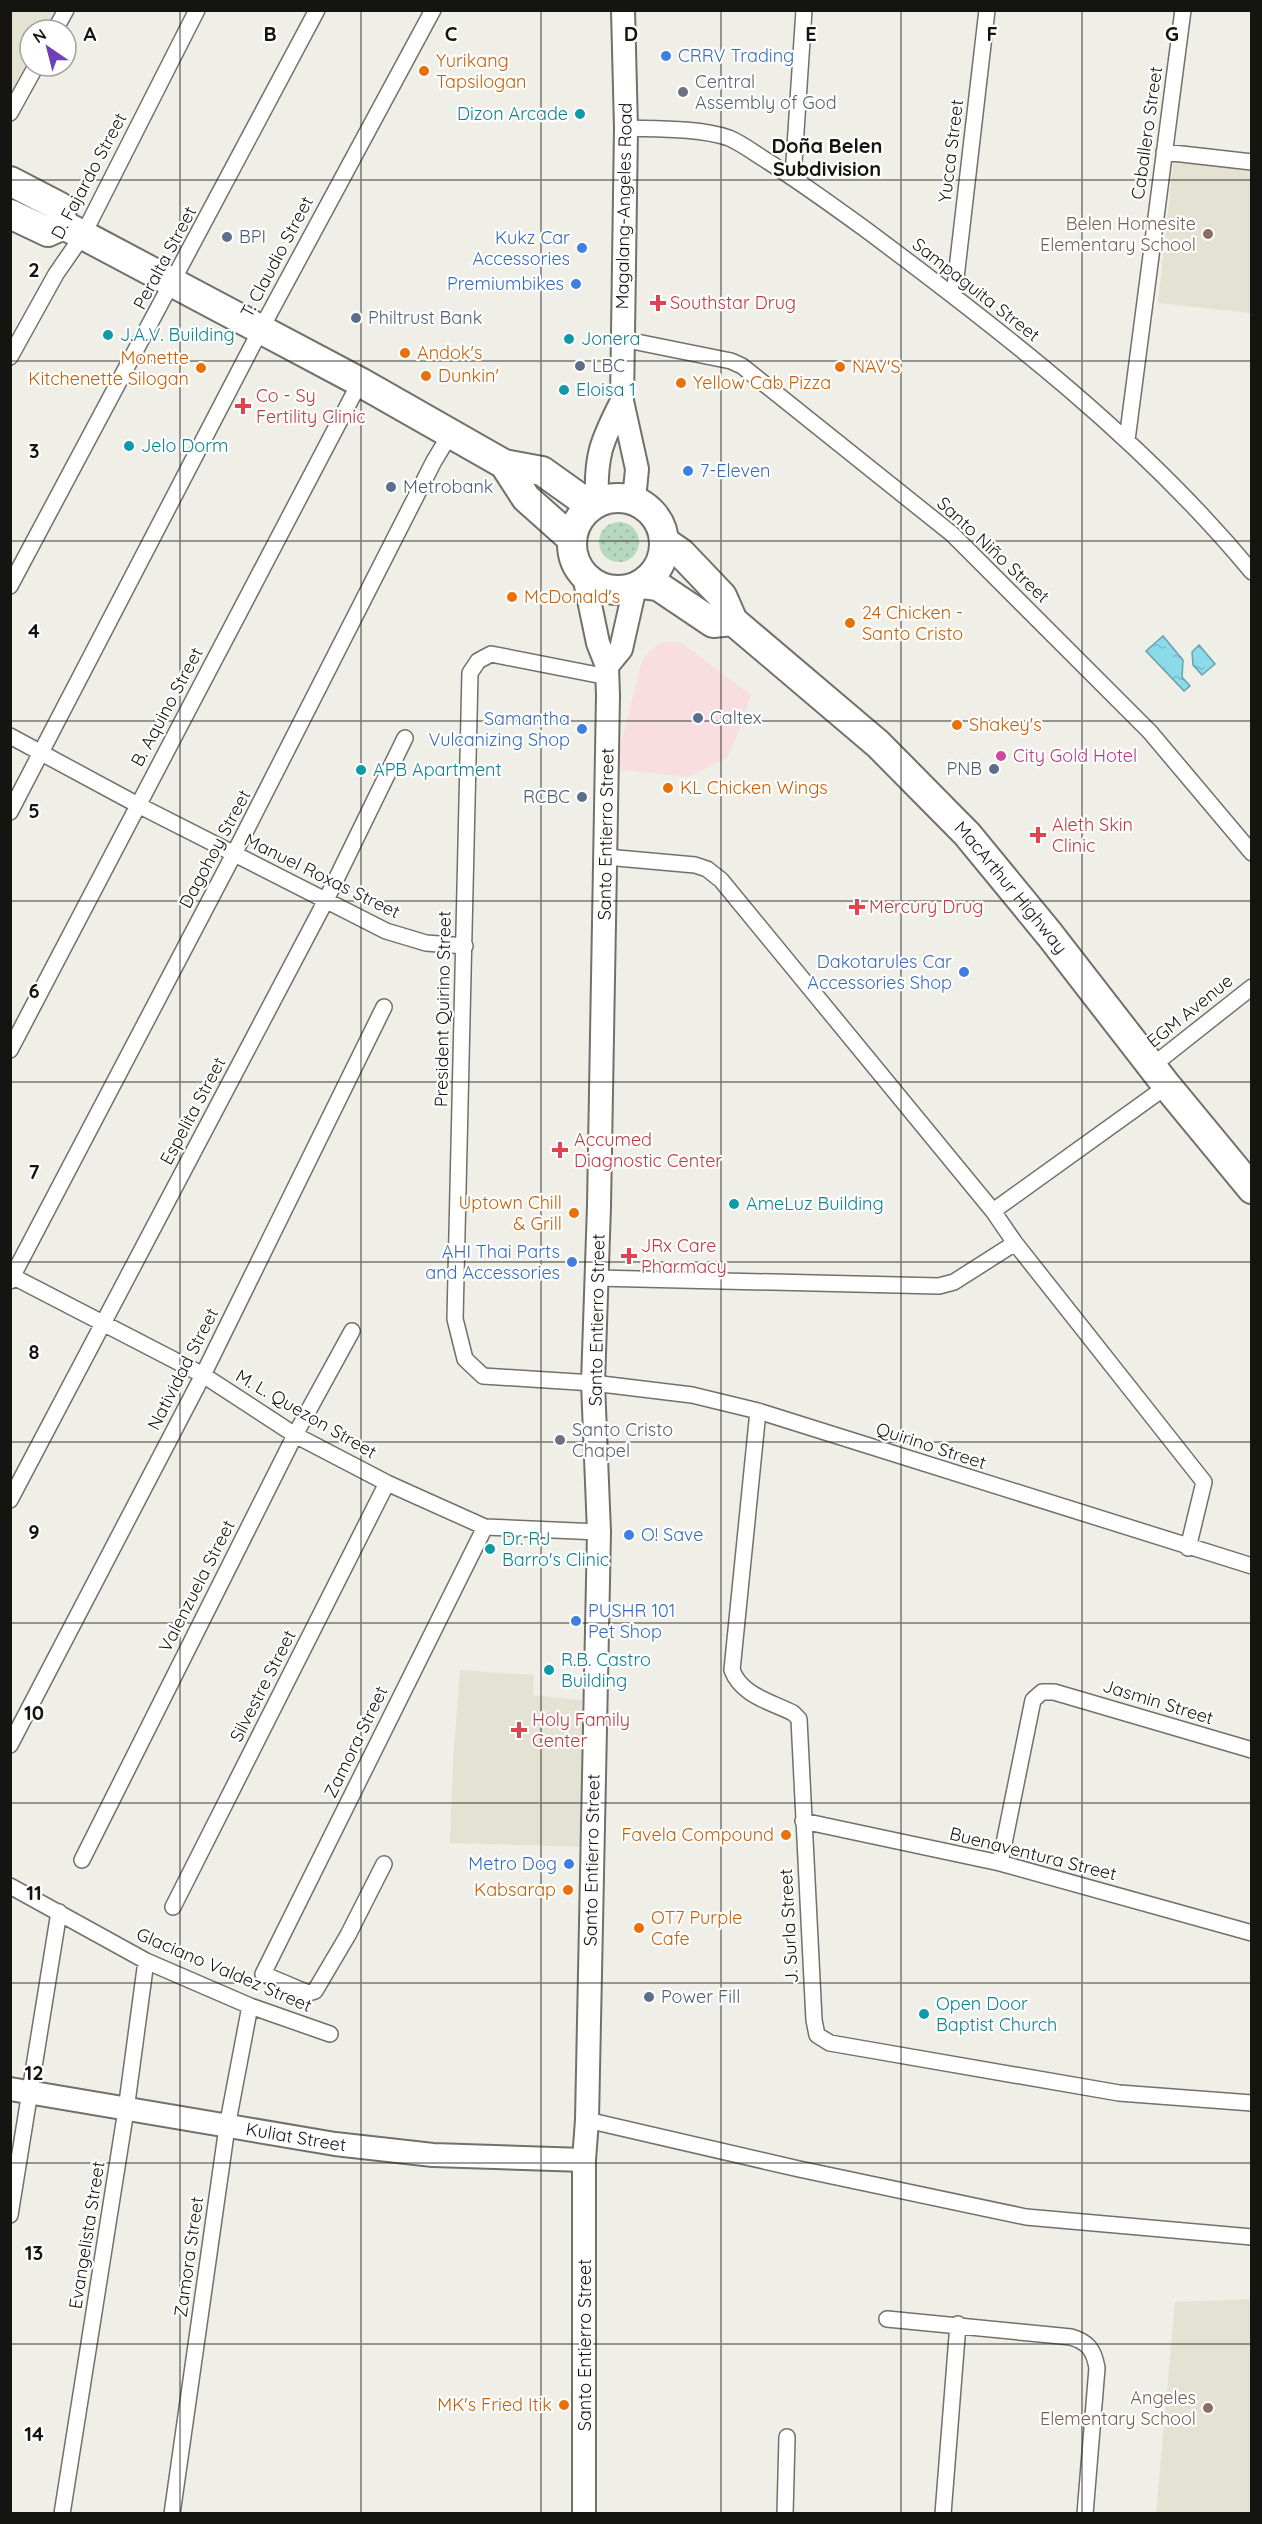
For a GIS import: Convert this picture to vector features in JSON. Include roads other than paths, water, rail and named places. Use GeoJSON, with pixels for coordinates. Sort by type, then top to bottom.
{"type":"FeatureCollection","features":[{"type":"Feature","properties":{"kind":"highway"},"geometry":{"type":"LineString","coordinates":[[10,181],[60,207],[73,230],[360,382],[504,464],[542,471],[594,504]]}},
{"type":"Feature","properties":{"kind":"highway"},"geometry":{"type":"LineString","coordinates":[[10,214],[48,232],[73,230]]}},
{"type":"Feature","properties":{"kind":"highway"},"geometry":{"type":"LineString","coordinates":[[504,464],[526,498],[572,539]]}},
{"type":"Feature","properties":{"kind":"highway"},"geometry":{"type":"LineString","coordinates":[[638,585],[650,578],[660,564],[665,542],[656,516],[646,506],[634,500],[615,498],[594,504],[578,520],[572,539],[576,562],[584,576],[599,586],[611,589],[638,585],[658,586],[713,623],[734,621]]}},
{"type":"Feature","properties":{"kind":"highway","name":"MacArthur Highway"},"geometry":{"type":"LineString","coordinates":[[665,542],[681,553],[722,596],[734,621],[878,744],[967,834],[1050,934],[1251,1189]]}},
{"type":"Feature","properties":{"kind":"main road","name":"Magalang-Angeles Road"},"geometry":{"type":"LineString","coordinates":[[623,10],[626,128],[622,401],[637,469],[634,500]]}},
{"type":"Feature","properties":{"kind":"main road","name":"Magalang-Angeles Road"},"geometry":{"type":"LineString","coordinates":[[594,504],[596,470],[603,438],[622,401]]}},
{"type":"Feature","properties":{"kind":"main road","name":"Santo Entierro Street"},"geometry":{"type":"LineString","coordinates":[[584,576],[598,643],[608,671],[606,857],[593,1383],[599,1532],[587,2120],[584,2160],[585,2514]]}},
{"type":"Feature","properties":{"kind":"main road"},"geometry":{"type":"LineString","coordinates":[[608,671],[621,649],[638,585]]}},
{"type":"Feature","properties":{"kind":"main road","name":"Kuliat Street"},"geometry":{"type":"LineString","coordinates":[[21,2091],[335,2144],[433,2155],[584,2160]]}},
{"type":"Feature","properties":{"kind":"street","name":"D. Fajardo Street"},"geometry":{"type":"LineString","coordinates":[[10,357],[56,274],[73,230],[196,10]]}},
{"type":"Feature","properties":{"kind":"street","name":"Peralta Street"},"geometry":{"type":"LineString","coordinates":[[10,586],[317,10]]}},
{"type":"Feature","properties":{"kind":"street","name":"T. Claudio Street"},"geometry":{"type":"LineString","coordinates":[[10,812],[261,329],[433,10]]}},
{"type":"Feature","properties":{"kind":"street"},"geometry":{"type":"LineString","coordinates":[[793,177],[804,10]]}},
{"type":"Feature","properties":{"kind":"street","name":"Yucca Street"},"geometry":{"type":"LineString","coordinates":[[954,295],[987,10]]}},
{"type":"Feature","properties":{"kind":"street","name":"Caballero Street"},"geometry":{"type":"LineString","coordinates":[[1127,440],[1183,10]]}},
{"type":"Feature","properties":{"kind":"street"},"geometry":{"type":"LineString","coordinates":[[10,112],[29,78]]}},
{"type":"Feature","properties":{"kind":"street","name":"Sampaguita Street"},"geometry":{"type":"LineString","coordinates":[[626,128],[715,134],[732,139],[793,177],[954,295],[1074,392],[1127,440],[1221,534],[1251,572]]}},
{"type":"Feature","properties":{"kind":"street"},"geometry":{"type":"LineString","coordinates":[[1164,152],[1251,162]]}},
{"type":"Feature","properties":{"kind":"street","name":"Santo Niño Street"},"geometry":{"type":"LineString","coordinates":[[622,339],[731,361],[742,366],[952,534],[1150,732],[1251,853]]}},
{"type":"Feature","properties":{"kind":"street","name":"B. Aquino Street"},"geometry":{"type":"LineString","coordinates":[[10,1050],[360,382]]}},
{"type":"Feature","properties":{"kind":"street","name":"Dagohoy Street"},"geometry":{"type":"LineString","coordinates":[[11,1277],[234,854],[434,461],[451,433]]}},
{"type":"Feature","properties":{"kind":"street","name":"President Quirino Street"},"geometry":{"type":"LineString","coordinates":[[593,1383],[483,1376],[465,1359],[455,1319],[470,673],[478,661],[491,654],[608,671]]}},
{"type":"Feature","properties":{"kind":"street","name":"Manuel Roxas Street"},"geometry":{"type":"LineString","coordinates":[[10,736],[325,902],[408,940],[465,946]]}},
{"type":"Feature","properties":{"kind":"street","name":"Espelita Street"},"geometry":{"type":"LineString","coordinates":[[10,1500],[325,902],[405,738]]}},
{"type":"Feature","properties":{"kind":"street"},"geometry":{"type":"LineString","coordinates":[[606,857],[695,865],[707,869],[721,880],[993,1212],[1204,1482],[1188,1548]]}},
{"type":"Feature","properties":{"kind":"street","name":"EGM Avenue"},"geometry":{"type":"LineString","coordinates":[[993,1212],[1160,1076],[1251,987]]}},
{"type":"Feature","properties":{"kind":"street","name":"Natividad Street"},"geometry":{"type":"LineString","coordinates":[[10,1745],[203,1375],[384,1007]]}},
{"type":"Feature","properties":{"kind":"street"},"geometry":{"type":"LineString","coordinates":[[596,1278],[939,1286],[954,1282],[1015,1243]]}},
{"type":"Feature","properties":{"kind":"street","name":"M. L. Quezon Street"},"geometry":{"type":"LineString","coordinates":[[11,1277],[203,1375],[295,1434],[387,1483],[485,1527],[599,1532]]}},
{"type":"Feature","properties":{"kind":"street","name":"Valenzuela Street"},"geometry":{"type":"LineString","coordinates":[[82,1860],[295,1434],[351,1331]]}},
{"type":"Feature","properties":{"kind":"street","name":"Quirino Street"},"geometry":{"type":"LineString","coordinates":[[593,1383],[692,1395],[758,1411],[1251,1566]]}},
{"type":"Feature","properties":{"kind":"street","name":"J. Surla Street"},"geometry":{"type":"LineString","coordinates":[[758,1411],[732,1670],[736,1682],[746,1690],[797,1715],[814,2020],[817,2035],[823,2040],[1119,2093],[1251,2103]]}},
{"type":"Feature","properties":{"kind":"street","name":"Silvestre Street"},"geometry":{"type":"LineString","coordinates":[[173,1907],[387,1483]]}},
{"type":"Feature","properties":{"kind":"street","name":"Zamora Street"},"geometry":{"type":"LineString","coordinates":[[384,1864],[348,1935],[315,1991],[308,1993],[263,1974],[485,1527]]}},
{"type":"Feature","properties":{"kind":"street","name":"Jasmin Street"},"geometry":{"type":"LineString","coordinates":[[1000,1863],[1034,1701],[1042,1692],[1054,1692],[1251,1750]]}},
{"type":"Feature","properties":{"kind":"street","name":"Buenaventura Street"},"geometry":{"type":"LineString","coordinates":[[803,1821],[1000,1863],[1251,1933]]}},
{"type":"Feature","properties":{"kind":"street","name":"Glaciano Valdez Street"},"geometry":{"type":"LineString","coordinates":[[10,1886],[146,1961],[250,2006],[330,2034]]}},
{"type":"Feature","properties":{"kind":"street"},"geometry":{"type":"LineString","coordinates":[[10,2215],[21,2091],[59,1912]]}},
{"type":"Feature","properties":{"kind":"street","name":"Evangelista Street"},"geometry":{"type":"LineString","coordinates":[[62,2514],[126,2110],[146,1961]]}},
{"type":"Feature","properties":{"kind":"street","name":"Zamora Street"},"geometry":{"type":"LineString","coordinates":[[172,2514],[227,2127],[250,2006]]}},
{"type":"Feature","properties":{"kind":"street"},"geometry":{"type":"LineString","coordinates":[[587,2120],[799,2169],[1026,2217],[1251,2237]]}},
{"type":"Feature","properties":{"kind":"street"},"geometry":{"type":"LineString","coordinates":[[887,2319],[958,2324],[1081,2340],[1089,2344],[1095,2355],[1097,2367],[1085,2514]]}},
{"type":"Feature","properties":{"kind":"street"},"geometry":{"type":"LineString","coordinates":[[943,2514],[958,2324]]}},
{"type":"Feature","properties":{"kind":"street"},"geometry":{"type":"LineString","coordinates":[[784,2514],[787,2437]]}},
{"type":"Feature","properties":{"kind":"water"},"geometry":{"type":"Polygon","coordinates":[[[1163,636],[1183,660],[1182,677],[1190,686],[1184,691],[1146,651],[1163,636]]]}},
{"type":"Feature","properties":{"kind":"water"},"geometry":{"type":"Polygon","coordinates":[[[1199,645],[1215,664],[1202,675],[1193,665],[1192,652],[1199,645]]]}},
{"type":"Feature","properties":{"kind":"place","name":"CRRV Trading"},"geometry":{"type":"Point","coordinates":[666,56]}},
{"type":"Feature","properties":{"kind":"place","name":"Yurikang Tapsilogan"},"geometry":{"type":"Point","coordinates":[424,71]}},
{"type":"Feature","properties":{"kind":"place","name":"Central Assembly of God"},"geometry":{"type":"Point","coordinates":[683,92]}},
{"type":"Feature","properties":{"kind":"place","name":"Dizon Arcade"},"geometry":{"type":"Point","coordinates":[580,114]}},
{"type":"Feature","properties":{"kind":"place","name":"Belen Homesite Elementary School"},"geometry":{"type":"Point","coordinates":[1208,234]}},
{"type":"Feature","properties":{"kind":"place","name":"BPI"},"geometry":{"type":"Point","coordinates":[227,237]}},
{"type":"Feature","properties":{"kind":"place","name":"Kukz Car Accessories"},"geometry":{"type":"Point","coordinates":[582,248]}},
{"type":"Feature","properties":{"kind":"place","name":"Premiumbikes"},"geometry":{"type":"Point","coordinates":[576,284]}},
{"type":"Feature","properties":{"kind":"place","name":"Southstar Drug"},"geometry":{"type":"Point","coordinates":[658,303]}},
{"type":"Feature","properties":{"kind":"place","name":"Philtrust Bank"},"geometry":{"type":"Point","coordinates":[356,318]}},
{"type":"Feature","properties":{"kind":"place","name":"J.A.V. Building"},"geometry":{"type":"Point","coordinates":[108,335]}},
{"type":"Feature","properties":{"kind":"place","name":"Jonera"},"geometry":{"type":"Point","coordinates":[569,339]}},
{"type":"Feature","properties":{"kind":"place","name":"Andok's"},"geometry":{"type":"Point","coordinates":[405,353]}},
{"type":"Feature","properties":{"kind":"place","name":"LBC"},"geometry":{"type":"Point","coordinates":[580,366]}},
{"type":"Feature","properties":{"kind":"place","name":"NAV'S"},"geometry":{"type":"Point","coordinates":[840,367]}},
{"type":"Feature","properties":{"kind":"place","name":"Monette Kitchenette Silogan"},"geometry":{"type":"Point","coordinates":[201,368]}},
{"type":"Feature","properties":{"kind":"place","name":"Dunkin'"},"geometry":{"type":"Point","coordinates":[426,376]}},
{"type":"Feature","properties":{"kind":"place","name":"Yellow Cab Pizza"},"geometry":{"type":"Point","coordinates":[681,383]}},
{"type":"Feature","properties":{"kind":"place","name":"Eloisa 1"},"geometry":{"type":"Point","coordinates":[564,390]}},
{"type":"Feature","properties":{"kind":"place","name":"Co - Sy Fertility Clinic"},"geometry":{"type":"Point","coordinates":[243,406]}},
{"type":"Feature","properties":{"kind":"place","name":"Jelo Dorm"},"geometry":{"type":"Point","coordinates":[129,446]}},
{"type":"Feature","properties":{"kind":"place","name":"7-Eleven"},"geometry":{"type":"Point","coordinates":[688,471]}},
{"type":"Feature","properties":{"kind":"place","name":"Metrobank"},"geometry":{"type":"Point","coordinates":[391,487]}},
{"type":"Feature","properties":{"kind":"place","name":"McDonald's"},"geometry":{"type":"Point","coordinates":[512,597]}},
{"type":"Feature","properties":{"kind":"place","name":"24 Chicken - Santo Cristo"},"geometry":{"type":"Point","coordinates":[850,623]}},
{"type":"Feature","properties":{"kind":"place","name":"Caltex"},"geometry":{"type":"Point","coordinates":[698,718]}},
{"type":"Feature","properties":{"kind":"place","name":"Shakey's"},"geometry":{"type":"Point","coordinates":[957,725]}},
{"type":"Feature","properties":{"kind":"place","name":"Samantha Vulcanizing Shop"},"geometry":{"type":"Point","coordinates":[582,729]}},
{"type":"Feature","properties":{"kind":"place","name":"City Gold Hotel"},"geometry":{"type":"Point","coordinates":[1001,756]}},
{"type":"Feature","properties":{"kind":"place","name":"PNB"},"geometry":{"type":"Point","coordinates":[994,769]}},
{"type":"Feature","properties":{"kind":"place","name":"APB Apartment"},"geometry":{"type":"Point","coordinates":[361,770]}},
{"type":"Feature","properties":{"kind":"place","name":"KL Chicken Wings"},"geometry":{"type":"Point","coordinates":[668,788]}},
{"type":"Feature","properties":{"kind":"place","name":"RCBC"},"geometry":{"type":"Point","coordinates":[582,797]}},
{"type":"Feature","properties":{"kind":"place","name":"Aleth Skin Clinic"},"geometry":{"type":"Point","coordinates":[1038,835]}},
{"type":"Feature","properties":{"kind":"place","name":"Mercury Drug"},"geometry":{"type":"Point","coordinates":[857,907]}},
{"type":"Feature","properties":{"kind":"place","name":"Dakotarules Car Accessories Shop"},"geometry":{"type":"Point","coordinates":[964,972]}},
{"type":"Feature","properties":{"kind":"place","name":"Accumed Diagnostic Center"},"geometry":{"type":"Point","coordinates":[560,1150]}},
{"type":"Feature","properties":{"kind":"place","name":"AmeLuz Building"},"geometry":{"type":"Point","coordinates":[734,1204]}},
{"type":"Feature","properties":{"kind":"place","name":"Uptown Chill & Grill"},"geometry":{"type":"Point","coordinates":[574,1213]}},
{"type":"Feature","properties":{"kind":"place","name":"JRx Care Pharmacy"},"geometry":{"type":"Point","coordinates":[629,1256]}},
{"type":"Feature","properties":{"kind":"place","name":"AHI Thai Parts and Accessories"},"geometry":{"type":"Point","coordinates":[572,1262]}},
{"type":"Feature","properties":{"kind":"place","name":"Santo Cristo Chapel"},"geometry":{"type":"Point","coordinates":[560,1440]}},
{"type":"Feature","properties":{"kind":"place","name":"O! Save"},"geometry":{"type":"Point","coordinates":[629,1535]}},
{"type":"Feature","properties":{"kind":"place","name":"Dr. RJ Barro's Clinic"},"geometry":{"type":"Point","coordinates":[490,1549]}},
{"type":"Feature","properties":{"kind":"place","name":"PUSHR 101 Pet Shop"},"geometry":{"type":"Point","coordinates":[576,1621]}},
{"type":"Feature","properties":{"kind":"place","name":"R.B. Castro Building"},"geometry":{"type":"Point","coordinates":[549,1670]}},
{"type":"Feature","properties":{"kind":"place","name":"Holy Family Center"},"geometry":{"type":"Point","coordinates":[519,1730]}},
{"type":"Feature","properties":{"kind":"place","name":"Favela Compound"},"geometry":{"type":"Point","coordinates":[786,1835]}},
{"type":"Feature","properties":{"kind":"place","name":"Metro Dog"},"geometry":{"type":"Point","coordinates":[569,1864]}},
{"type":"Feature","properties":{"kind":"place","name":"Kabsarap"},"geometry":{"type":"Point","coordinates":[568,1890]}},
{"type":"Feature","properties":{"kind":"place","name":"OT7 Purple Cafe"},"geometry":{"type":"Point","coordinates":[639,1928]}},
{"type":"Feature","properties":{"kind":"place","name":"Power Fill"},"geometry":{"type":"Point","coordinates":[649,1997]}},
{"type":"Feature","properties":{"kind":"place","name":"Open Door Baptist Church"},"geometry":{"type":"Point","coordinates":[924,2014]}},
{"type":"Feature","properties":{"kind":"place","name":"MK's Fried Itik"},"geometry":{"type":"Point","coordinates":[564,2405]}},
{"type":"Feature","properties":{"kind":"place","name":"Angeles Elementary School"},"geometry":{"type":"Point","coordinates":[1208,2408]}},
{"type":"Feature","properties":{"kind":"district","name":"Doña Belen Subdivision"},"geometry":{"type":"Point","coordinates":[827,158]}}]}
